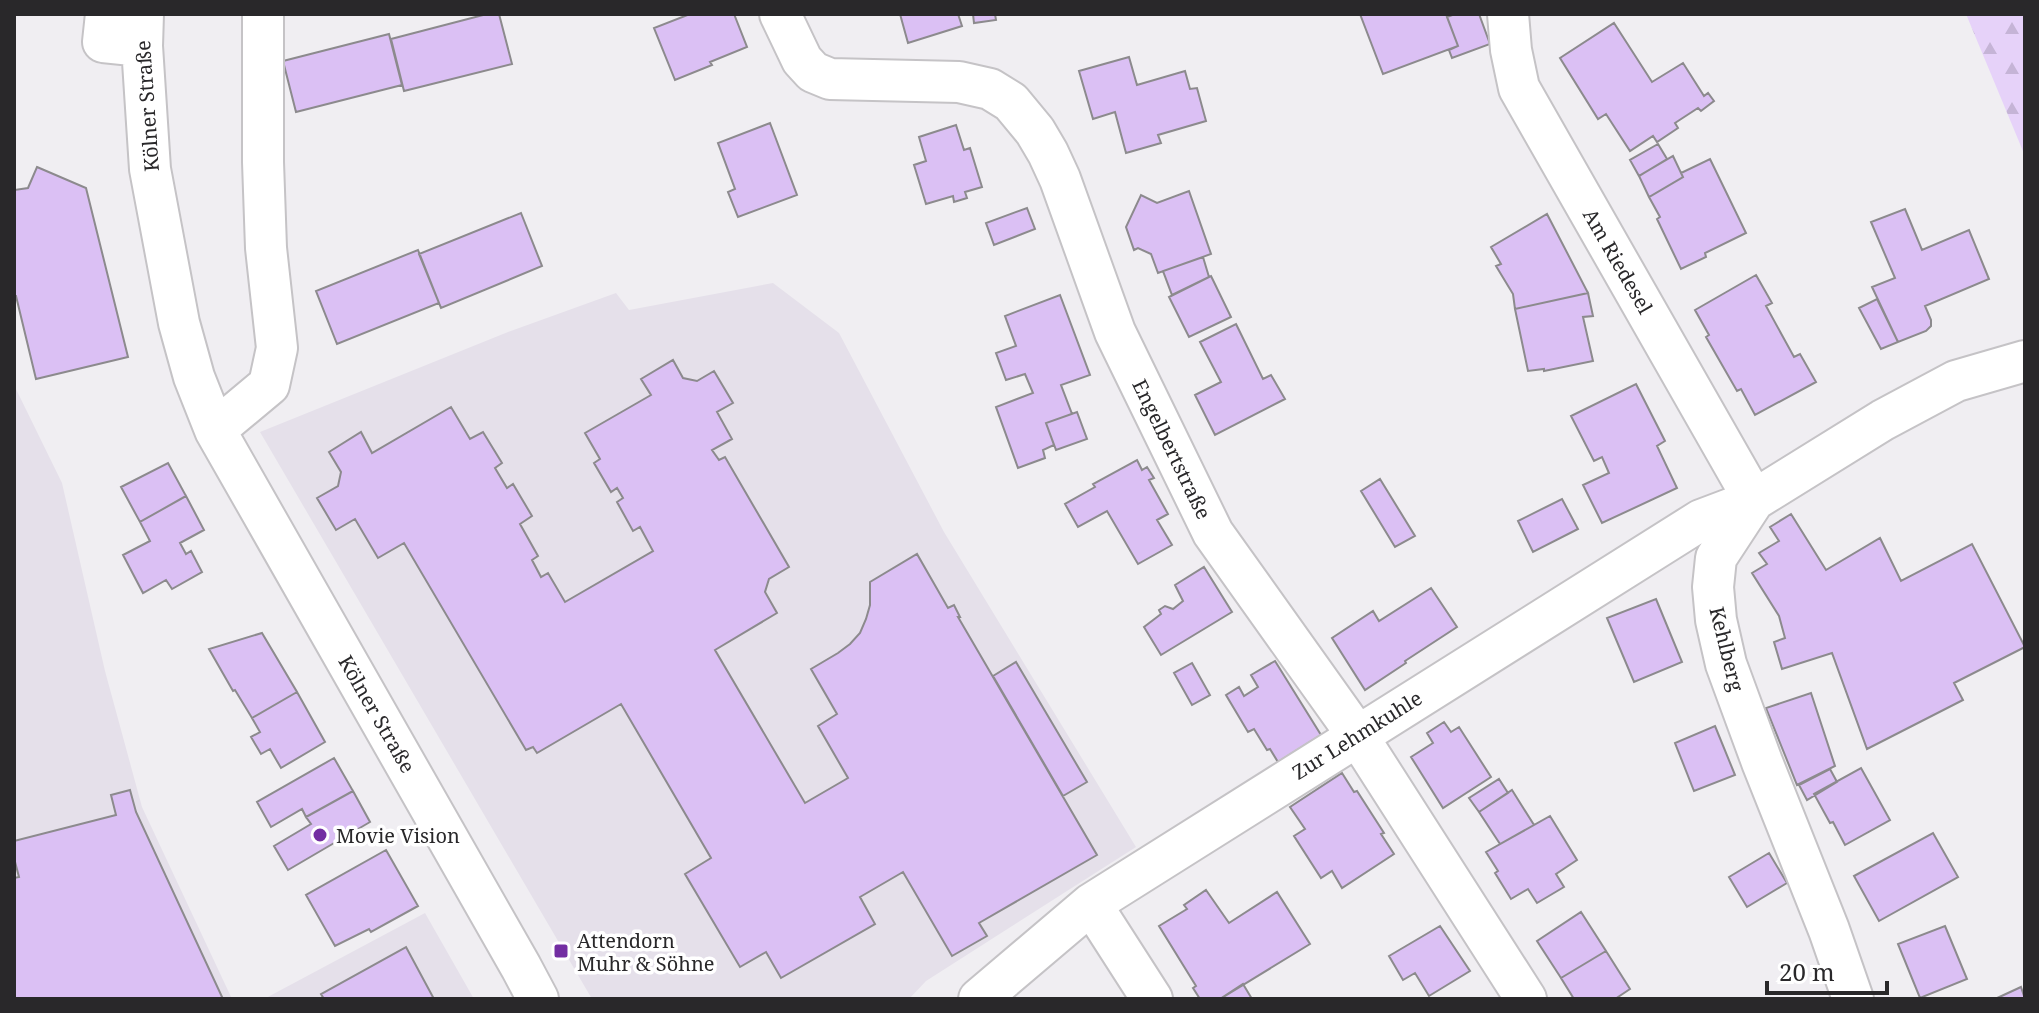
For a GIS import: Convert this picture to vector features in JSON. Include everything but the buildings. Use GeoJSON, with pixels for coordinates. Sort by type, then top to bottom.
{"type":"FeatureCollection","features":[{"type":"Feature","properties":{"kind":"street"},"geometry":{"type":"LineString","coordinates":[[106,14],[103,42],[143,30]]}},
{"type":"Feature","properties":{"kind":"street"},"geometry":{"type":"LineString","coordinates":[[215,430],[269,385],[277,348],[266,234],[263,14]]}},
{"type":"Feature","properties":{"kind":"street","name":"Engelbertstraße"},"geometry":{"type":"LineString","coordinates":[[780,14],[802,60],[813,72],[830,79],[959,82],[990,89],[1011,102],[1035,131],[1060,179],[1115,332],[1213,533],[1357,735],[1526,999]]}},
{"type":"Feature","properties":{"kind":"street","name":"Am Riedesel"},"geometry":{"type":"LineString","coordinates":[[1508,14],[1519,88],[1754,500]]}},
{"type":"Feature","properties":{"kind":"street","name":"Kölner Straße"},"geometry":{"type":"LineString","coordinates":[[143,30],[150,169],[179,323],[194,377],[215,430],[538,999]]}},
{"type":"Feature","properties":{"kind":"street","name":"Kehlberg"},"geometry":{"type":"LineString","coordinates":[[1853,999],[1731,678],[1716,620],[1713,587],[1716,558],[1754,500],[1883,420],[1956,381],[2025,361]]}},
{"type":"Feature","properties":{"kind":"street","name":"Zur Lehmkuhle"},"geometry":{"type":"LineString","coordinates":[[979,999],[1091,904],[1701,520],[1754,500]]}},
{"type":"Feature","properties":{"kind":"street"},"geometry":{"type":"LineString","coordinates":[[1091,904],[1152,999]]}},
{"type":"Feature","properties":{"kind":"shaded area"},"geometry":{"type":"Polygon","coordinates":[[[773,283],[839,333],[944,532],[1136,847],[926,981],[909,999],[592,999],[260,432],[508,332],[616,293],[629,310],[773,283]]]}},
{"type":"Feature","properties":{"kind":"shaded area"},"geometry":{"type":"Polygon","coordinates":[[[14,385],[62,483],[105,671],[142,807],[232,999],[14,999],[14,385]]]}},
{"type":"Feature","properties":{"kind":"shaded area"},"geometry":{"type":"Polygon","coordinates":[[[425,913],[474,999],[264,999],[425,913]]]}},
{"type":"Feature","properties":{"kind":"green space"},"geometry":{"type":"Polygon","coordinates":[[[1966,14],[2025,14],[2025,156],[1966,14]]]}},
{"type":"Feature","properties":{"kind":"place","name":"Movie Vision"},"geometry":{"type":"Point","coordinates":[320,835]}},
{"type":"Feature","properties":{"kind":"place","name":"Attendorn Muhr & Söhne"},"geometry":{"type":"Point","coordinates":[561,951]}}]}
